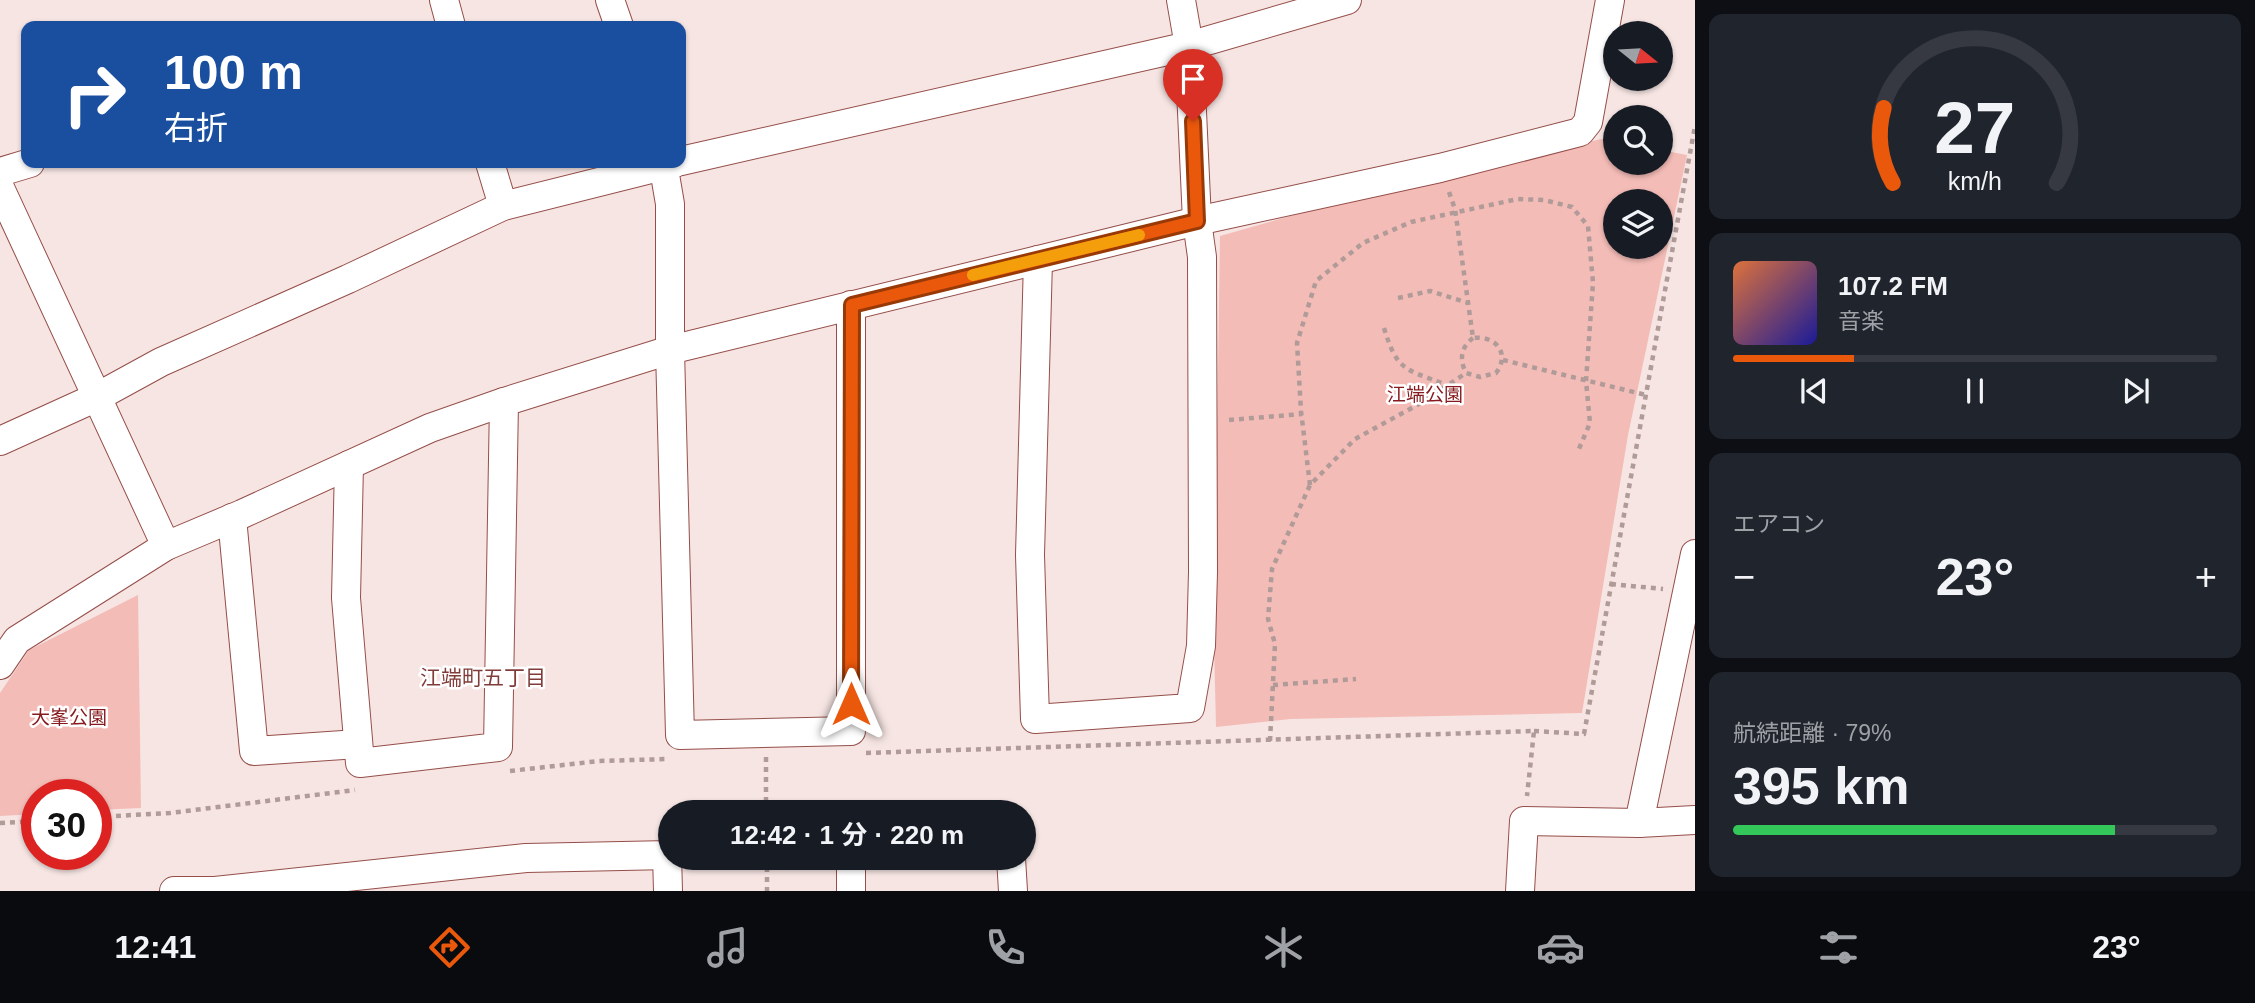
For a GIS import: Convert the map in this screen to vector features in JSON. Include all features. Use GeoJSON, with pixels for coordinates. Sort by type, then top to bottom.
{"type":"FeatureCollection","features":[{"type":"Feature","properties":{"kind":"street"},"geometry":{"type":"LineString","coordinates":[[444,0],[450,21]]}},
{"type":"Feature","properties":{"kind":"street"},"geometry":{"type":"LineString","coordinates":[[610,0],[617,21]]}},
{"type":"Feature","properties":{"kind":"street"},"geometry":{"type":"LineString","coordinates":[[1038,260],[1030,555],[1035,719],[1190,708],[1201,646],[1202,257],[1197,221],[1189,46],[1181,0]]}},
{"type":"Feature","properties":{"kind":"street"},"geometry":{"type":"LineString","coordinates":[[686,160],[1189,46],[1347,0]]}},
{"type":"Feature","properties":{"kind":"street"},"geometry":{"type":"LineString","coordinates":[[0,665],[17,640],[166,546],[430,428],[504,402],[670,350],[1197,221],[1440,168],[1580,132],[1588,122],[1610,0]]}},
{"type":"Feature","properties":{"kind":"street"},"geometry":{"type":"LineString","coordinates":[[0,172],[21,166]]}},
{"type":"Feature","properties":{"kind":"street"},"geometry":{"type":"LineString","coordinates":[[492,168],[503,205]]}},
{"type":"Feature","properties":{"kind":"street"},"geometry":{"type":"LineString","coordinates":[[0,441],[97,397],[161,362],[348,279],[503,205],[651,168]]}},
{"type":"Feature","properties":{"kind":"street"},"geometry":{"type":"LineString","coordinates":[[671,168],[670,350],[680,735],[851,731],[852,305]]}},
{"type":"Feature","properties":{"kind":"street"},"geometry":{"type":"LineString","coordinates":[[0,188],[166,546]]}},
{"type":"Feature","properties":{"kind":"street"},"geometry":{"type":"LineString","coordinates":[[349,466],[346,598],[360,763],[498,747],[504,402]]}},
{"type":"Feature","properties":{"kind":"street"},"geometry":{"type":"LineString","coordinates":[[232,518],[254,751],[358,744]]}},
{"type":"Feature","properties":{"kind":"street"},"geometry":{"type":"LineString","coordinates":[[1639,823],[1695,554]]}},
{"type":"Feature","properties":{"kind":"street"},"geometry":{"type":"LineString","coordinates":[[1520,891],[1524,821],[1639,823],[1695,820]]}},
{"type":"Feature","properties":{"kind":"street"},"geometry":{"type":"LineString","coordinates":[[174,891],[229,890],[526,858],[658,855]]}},
{"type":"Feature","properties":{"kind":"street"},"geometry":{"type":"LineString","coordinates":[[668,891],[669,870]]}},
{"type":"Feature","properties":{"kind":"street"},"geometry":{"type":"LineString","coordinates":[[851,870],[851,891]]}},
{"type":"Feature","properties":{"kind":"street"},"geometry":{"type":"LineString","coordinates":[[1012,870],[1013,891]]}},
{"type":"Feature","properties":{"kind":"path"},"geometry":{"type":"LineString","coordinates":[[863,753],[1534,731],[1584,734],[1695,126]]}},
{"type":"Feature","properties":{"kind":"path"},"geometry":{"type":"LineString","coordinates":[[1440,168],[1456,211],[1473,338]]}},
{"type":"Feature","properties":{"kind":"path"},"geometry":{"type":"LineString","coordinates":[[1310,485],[1301,414],[1297,343],[1316,281],[1363,243],[1411,222],[1518,199],[1544,200],[1572,207],[1588,226],[1593,282],[1586,381],[1590,423],[1578,451]]}},
{"type":"Feature","properties":{"kind":"path"},"geometry":{"type":"LineString","coordinates":[[1398,298],[1430,290],[1468,303]]}},
{"type":"Feature","properties":{"kind":"path"},"geometry":{"type":"LineString","coordinates":[[1384,328],[1391,351],[1404,369],[1445,384]]}},
{"type":"Feature","properties":{"kind":"path"},"geometry":{"type":"LineString","coordinates":[[1270,741],[1275,645],[1268,619],[1272,569],[1310,485],[1355,439],[1421,403],[1445,384],[1465,373],[1480,377],[1492,376],[1503,360],[1500,349],[1492,339],[1473,338],[1467,343],[1461,359],[1465,373]]}},
{"type":"Feature","properties":{"kind":"path"},"geometry":{"type":"LineString","coordinates":[[1503,360],[1646,395]]}},
{"type":"Feature","properties":{"kind":"path"},"geometry":{"type":"LineString","coordinates":[[1202,422],[1301,414]]}},
{"type":"Feature","properties":{"kind":"path"},"geometry":{"type":"LineString","coordinates":[[1611,583],[1686,592]]}},
{"type":"Feature","properties":{"kind":"path"},"geometry":{"type":"LineString","coordinates":[[1273,685],[1356,680]]}},
{"type":"Feature","properties":{"kind":"path"},"geometry":{"type":"LineString","coordinates":[[1524,821],[1534,731]]}},
{"type":"Feature","properties":{"kind":"path"},"geometry":{"type":"LineString","coordinates":[[766,800],[766,756],[780,755]]}},
{"type":"Feature","properties":{"kind":"path"},"geometry":{"type":"LineString","coordinates":[[502,772],[599,761],[668,759]]}},
{"type":"Feature","properties":{"kind":"path"},"geometry":{"type":"LineString","coordinates":[[112,816],[170,813],[364,789]]}},
{"type":"Feature","properties":{"kind":"path"},"geometry":{"type":"LineString","coordinates":[[0,823],[21,822]]}},
{"type":"Feature","properties":{"kind":"path"},"geometry":{"type":"LineString","coordinates":[[766,870],[767,891]]}},
{"type":"Feature","properties":{"kind":"green space","name":"江端公園"},"geometry":{"type":"Polygon","coordinates":[[[1601,139],[1603,175],[1673,175],[1673,152],[1687,155],[1673,221],[1673,189],[1603,189],[1603,259],[1665,259],[1628,435],[1582,713],[1290,719],[1216,727],[1214,644],[1220,236],[1393,187],[1601,139]]]}},
{"type":"Feature","properties":{"kind":"green space","name":"大峯公園"},"geometry":{"type":"Polygon","coordinates":[[[138,595],[141,808],[112,809],[112,779],[21,779],[21,815],[0,816],[0,693],[29,650],[138,595]]]}},
{"type":"Feature","properties":{"kind":"slow traffic"},"geometry":{"type":"LineString","coordinates":[[973,275],[1139,235]]}},
{"type":"Feature","properties":{"kind":"district","name":"江端町五丁目"},"geometry":{"type":"Point","coordinates":[483,678]}},
{"type":"Feature","properties":{"kind":"route"},"geometry":{"type":"LineString","coordinates":[[851,704],[852,305],[1197,221],[1193,121]]}}]}
